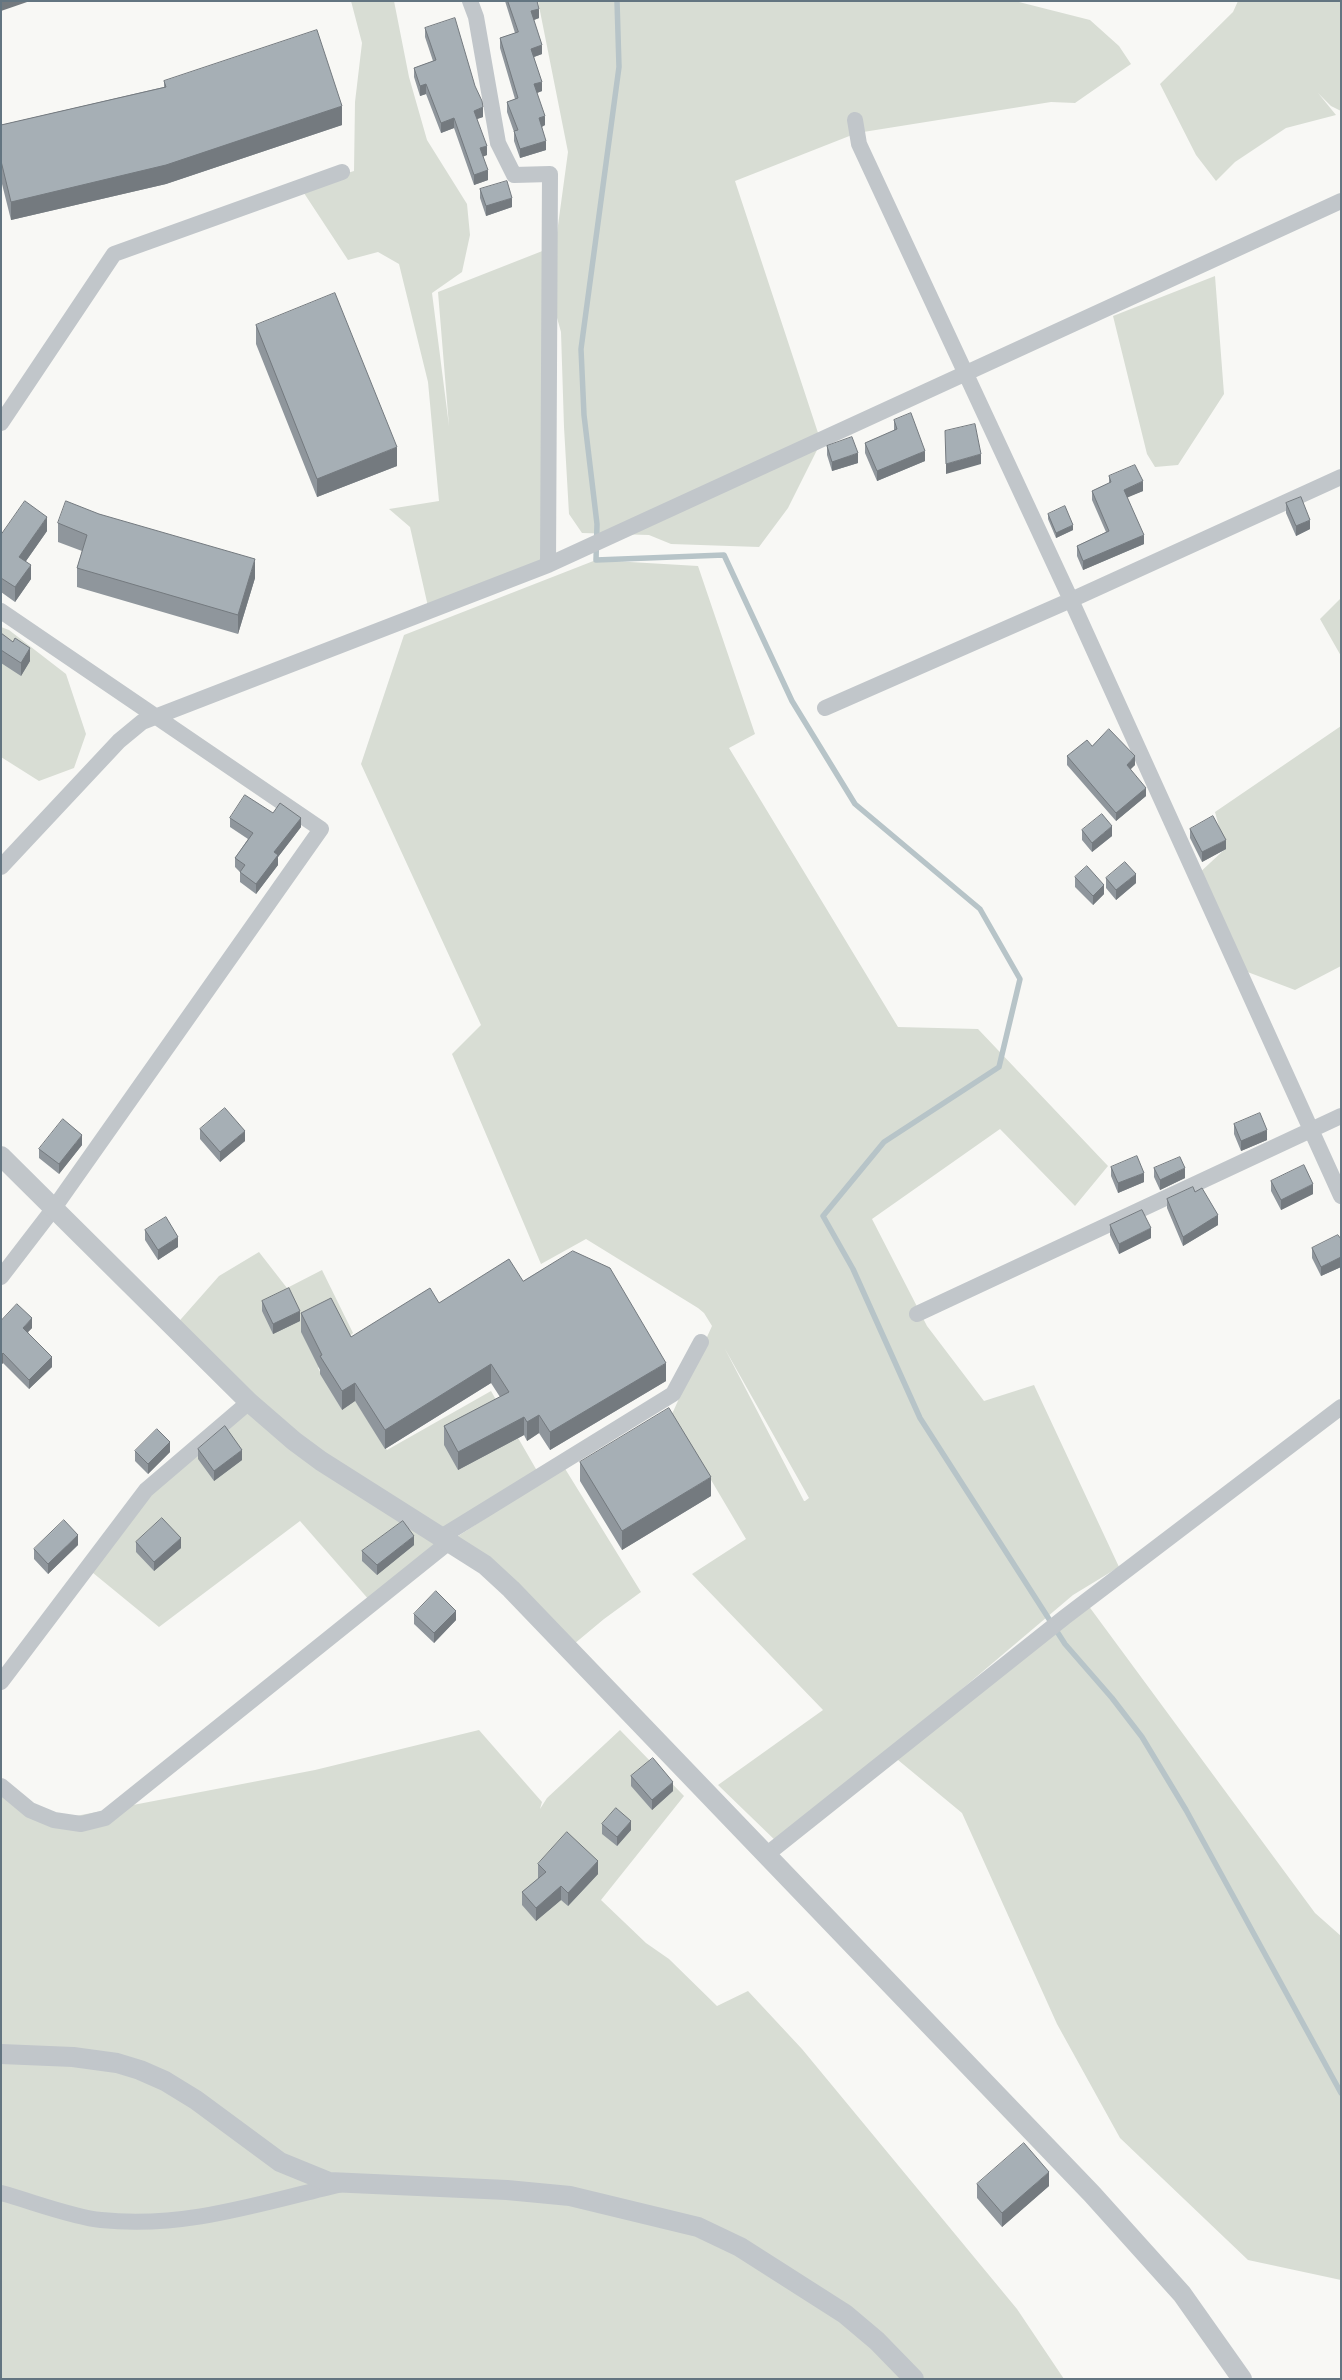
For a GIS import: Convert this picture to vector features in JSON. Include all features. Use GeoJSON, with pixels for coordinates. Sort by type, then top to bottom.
{"type":"FeatureCollection","features":[{"type":"Feature","properties":{"kind":"street"},"geometry":{"type":"LineString","coordinates":[[470,1],[476,17],[498,143],[514,175],[550,174],[548,564]]}},
{"type":"Feature","properties":{"kind":"street"},"geometry":{"type":"LineString","coordinates":[[855,120],[859,144],[964,374],[1071,600],[1341,1196]]}},
{"type":"Feature","properties":{"kind":"street"},"geometry":{"type":"LineString","coordinates":[[1,424],[114,254],[342,172]]}},
{"type":"Feature","properties":{"kind":"street"},"geometry":{"type":"LineString","coordinates":[[1,867],[119,741],[142,722],[548,564],[1341,201]]}},
{"type":"Feature","properties":{"kind":"street"},"geometry":{"type":"LineString","coordinates":[[825,708],[1071,600],[1341,477]]}},
{"type":"Feature","properties":{"kind":"street"},"geometry":{"type":"LineString","coordinates":[[1,611],[321,828],[54,1208],[1,1277]]}},
{"type":"Feature","properties":{"kind":"street"},"geometry":{"type":"LineString","coordinates":[[918,1314],[1341,1116]]}},
{"type":"Feature","properties":{"kind":"street"},"geometry":{"type":"LineString","coordinates":[[1,1156],[249,1402],[321,1461],[485,1565],[511,1590],[1092,2194],[1182,2294],[1242,2379]]}},
{"type":"Feature","properties":{"kind":"street"},"geometry":{"type":"LineString","coordinates":[[1,1786],[30,1810],[54,1820],[81,1824],[105,1818],[445,1539],[672,1394],[701,1342]]}},
{"type":"Feature","properties":{"kind":"street"},"geometry":{"type":"LineString","coordinates":[[1,1682],[146,1490],[249,1402]]}},
{"type":"Feature","properties":{"kind":"street"},"geometry":{"type":"LineString","coordinates":[[766,1855],[1065,1617],[1341,1407]]}},
{"type":"Feature","properties":{"kind":"street"},"geometry":{"type":"LineString","coordinates":[[1,2054],[73,2057],[117,2063],[140,2070],[165,2081],[196,2100],[280,2162],[329,2182],[507,2190],[570,2196],[698,2227],[740,2247],[845,2314],[877,2341],[914,2379]]}},
{"type":"Feature","properties":{"kind":"street"},"geometry":{"type":"LineString","coordinates":[[1,2193],[99,2220],[150,2224],[192,2220],[344,2184]]}},
{"type":"Feature","properties":{"kind":"shaded area"},"geometry":{"type":"Polygon","coordinates":[[[351,1],[394,1],[409,77],[427,140],[467,204],[470,235],[462,272],[432,293],[449,426],[438,292],[550,248],[550,284],[568,152],[538,1],[1015,1],[1090,20],[1119,46],[1131,64],[1075,103],[1051,102],[857,133],[735,181],[821,442],[788,508],[759,547],[671,544],[649,535],[582,533],[569,514],[561,332],[550,293],[548,565],[429,611],[410,527],[389,509],[439,501],[428,382],[399,264],[378,252],[348,260],[300,187],[354,171],[355,102],[362,43],[351,1]]]}},
{"type":"Feature","properties":{"kind":"shaded area"},"geometry":{"type":"Polygon","coordinates":[[[1238,1],[1341,1],[1341,111],[1331,106],[1318,93],[1336,115],[1286,128],[1235,162],[1216,181],[1196,155],[1160,84],[1233,12],[1238,1]]]}},
{"type":"Feature","properties":{"kind":"shaded area"},"geometry":{"type":"Polygon","coordinates":[[[1215,276],[1224,394],[1178,465],[1155,467],[1147,454],[1113,316],[1215,276]]]}},
{"type":"Feature","properties":{"kind":"shaded area"},"geometry":{"type":"Polygon","coordinates":[[[596,560],[698,566],[755,734],[729,748],[898,1027],[978,1029],[1108,1166],[1075,1206],[1000,1129],[872,1219],[927,1326],[984,1401],[1034,1385],[1119,1567],[1073,1595],[779,1844],[718,1785],[823,1710],[692,1574],[746,1539],[672,1414],[712,1326],[704,1313],[698,1308],[586,1239],[541,1264],[452,1054],[481,1025],[361,764],[404,635],[596,560]],[[725,1349],[804,1501],[809,1498],[725,1349]]]}},
{"type":"Feature","properties":{"kind":"shaded area"},"geometry":{"type":"Polygon","coordinates":[[[1341,598],[1341,656],[1320,619],[1341,598]]]}},
{"type":"Feature","properties":{"kind":"shaded area"},"geometry":{"type":"Polygon","coordinates":[[[1,627],[9,630],[66,674],[86,734],[74,768],[39,781],[1,757],[1,627]]]}},
{"type":"Feature","properties":{"kind":"shaded area"},"geometry":{"type":"Polygon","coordinates":[[[1341,726],[1341,966],[1295,990],[1237,968],[1196,876],[1225,849],[1215,812],[1341,726]]]}},
{"type":"Feature","properties":{"kind":"shaded area"},"geometry":{"type":"Polygon","coordinates":[[[259,1252],[287,1288],[322,1270],[353,1333],[318,1368],[342,1410],[355,1401],[387,1450],[491,1391],[540,1476],[441,1537],[377,1609],[300,1521],[159,1627],[87,1568],[146,1490],[243,1407],[302,1441],[174,1327],[219,1276],[259,1252]]]}},
{"type":"Feature","properties":{"kind":"shaded area"},"geometry":{"type":"Polygon","coordinates":[[[564,1467],[641,1592],[568,1649],[449,1542],[564,1467]]]}},
{"type":"Feature","properties":{"kind":"shaded area"},"geometry":{"type":"Polygon","coordinates":[[[1085,1601],[1315,1913],[1341,1936],[1341,2280],[1248,2260],[1120,2138],[1057,2024],[962,1813],[892,1755],[1085,1601]]]}},
{"type":"Feature","properties":{"kind":"shaded area"},"geometry":{"type":"Polygon","coordinates":[[[479,1730],[542,1802],[540,1809],[547,1798],[620,1730],[684,1796],[601,1900],[646,1943],[669,1959],[717,2006],[748,1991],[802,2049],[1017,2309],[1064,2379],[1,2379],[1,1789],[55,1820],[315,1770],[479,1730]]]}},
{"type":"Feature","properties":{"kind":"building"},"geometry":{"type":"Polygon","coordinates":[[[508,1],[537,1],[539,9],[531,11],[542,45],[531,49],[542,82],[534,84],[545,116],[539,118],[546,141],[520,149],[514,131],[518,130],[507,102],[518,98],[500,38],[518,32],[508,1]]]}},
{"type":"Feature","properties":{"kind":"building"},"geometry":{"type":"Polygon","coordinates":[[[455,18],[483,107],[474,111],[487,146],[480,148],[488,170],[474,175],[454,118],[441,123],[426,84],[420,86],[414,68],[436,60],[425,28],[455,18]]]}},
{"type":"Feature","properties":{"kind":"building"},"geometry":{"type":"Polygon","coordinates":[[[317,30],[342,106],[166,165],[11,202],[1,161],[1,125],[166,87],[164,81],[317,30]]]}},
{"type":"Feature","properties":{"kind":"building"},"geometry":{"type":"Polygon","coordinates":[[[507,181],[512,198],[486,206],[480,189],[507,181]]]}},
{"type":"Feature","properties":{"kind":"building"},"geometry":{"type":"Polygon","coordinates":[[[335,293],[397,447],[317,479],[256,325],[335,293]]]}},
{"type":"Feature","properties":{"kind":"building"},"geometry":{"type":"Polygon","coordinates":[[[911,413],[925,451],[877,471],[865,443],[897,429],[894,420],[911,413]]]}},
{"type":"Feature","properties":{"kind":"building"},"geometry":{"type":"Polygon","coordinates":[[[975,424],[981,454],[946,464],[945,431],[975,424]]]}},
{"type":"Feature","properties":{"kind":"building"},"geometry":{"type":"Polygon","coordinates":[[[852,437],[858,453],[832,462],[827,446],[852,437]]]}},
{"type":"Feature","properties":{"kind":"building"},"geometry":{"type":"Polygon","coordinates":[[[1135,465],[1143,481],[1124,490],[1144,535],[1083,561],[1077,546],[1109,531],[1092,491],[1111,482],[1109,476],[1135,465]]]}},
{"type":"Feature","properties":{"kind":"building"},"geometry":{"type":"Polygon","coordinates":[[[1301,497],[1310,520],[1296,526],[1286,503],[1301,497]]]}},
{"type":"Feature","properties":{"kind":"building"},"geometry":{"type":"Polygon","coordinates":[[[25,501],[47,517],[19,557],[31,565],[15,587],[1,578],[1,535],[25,501]]]}},
{"type":"Feature","properties":{"kind":"building"},"geometry":{"type":"Polygon","coordinates":[[[66,501],[99,514],[255,559],[238,615],[77,568],[87,535],[58,523],[66,501]]]}},
{"type":"Feature","properties":{"kind":"building"},"geometry":{"type":"Polygon","coordinates":[[[1065,506],[1073,525],[1056,533],[1048,514],[1065,506]]]}},
{"type":"Feature","properties":{"kind":"building"},"geometry":{"type":"Polygon","coordinates":[[[1,633],[13,642],[15,638],[30,648],[21,663],[1,650],[1,633]]]}},
{"type":"Feature","properties":{"kind":"building"},"geometry":{"type":"Polygon","coordinates":[[[1109,729],[1135,756],[1127,765],[1146,788],[1116,813],[1067,756],[1087,740],[1092,746],[1109,729]]]}},
{"type":"Feature","properties":{"kind":"building"},"geometry":{"type":"Polygon","coordinates":[[[245,795],[273,813],[280,803],[301,818],[274,852],[278,855],[256,884],[240,872],[245,865],[235,858],[253,833],[230,818],[245,795]]]}},
{"type":"Feature","properties":{"kind":"building"},"geometry":{"type":"Polygon","coordinates":[[[1102,814],[1112,826],[1092,843],[1082,830],[1102,814]]]}},
{"type":"Feature","properties":{"kind":"building"},"geometry":{"type":"Polygon","coordinates":[[[1213,816],[1226,840],[1202,852],[1190,829],[1213,816]]]}},
{"type":"Feature","properties":{"kind":"building"},"geometry":{"type":"Polygon","coordinates":[[[1125,862],[1136,874],[1116,890],[1106,878],[1125,862]]]}},
{"type":"Feature","properties":{"kind":"building"},"geometry":{"type":"Polygon","coordinates":[[[1087,866],[1104,885],[1093,896],[1075,877],[1087,866]]]}},
{"type":"Feature","properties":{"kind":"building"},"geometry":{"type":"Polygon","coordinates":[[[225,1108],[245,1131],[220,1152],[200,1129],[225,1108]]]}},
{"type":"Feature","properties":{"kind":"building"},"geometry":{"type":"Polygon","coordinates":[[[1260,1113],[1267,1130],[1241,1141],[1234,1124],[1260,1113]]]}},
{"type":"Feature","properties":{"kind":"building"},"geometry":{"type":"Polygon","coordinates":[[[63,1119],[82,1135],[59,1164],[39,1149],[63,1119]]]}},
{"type":"Feature","properties":{"kind":"building"},"geometry":{"type":"Polygon","coordinates":[[[1137,1156],[1144,1173],[1118,1183],[1111,1167],[1137,1156]]]}},
{"type":"Feature","properties":{"kind":"building"},"geometry":{"type":"Polygon","coordinates":[[[1180,1157],[1185,1168],[1160,1180],[1154,1168],[1180,1157]]]}},
{"type":"Feature","properties":{"kind":"building"},"geometry":{"type":"Polygon","coordinates":[[[1304,1165],[1313,1184],[1281,1200],[1271,1181],[1304,1165]]]}},
{"type":"Feature","properties":{"kind":"building"},"geometry":{"type":"Polygon","coordinates":[[[1193,1187],[1195,1192],[1202,1188],[1218,1215],[1183,1237],[1167,1199],[1193,1187]]]}},
{"type":"Feature","properties":{"kind":"building"},"geometry":{"type":"Polygon","coordinates":[[[1142,1210],[1151,1228],[1119,1244],[1110,1225],[1142,1210]]]}},
{"type":"Feature","properties":{"kind":"building"},"geometry":{"type":"Polygon","coordinates":[[[166,1217],[178,1237],[158,1250],[145,1230],[166,1217]]]}},
{"type":"Feature","properties":{"kind":"building"},"geometry":{"type":"Polygon","coordinates":[[[1338,1235],[1341,1239],[1341,1257],[1321,1267],[1312,1248],[1338,1235]]]}},
{"type":"Feature","properties":{"kind":"building"},"geometry":{"type":"Polygon","coordinates":[[[573,1251],[610,1268],[666,1363],[550,1432],[539,1415],[527,1422],[524,1417],[458,1452],[444,1426],[509,1392],[491,1364],[385,1430],[355,1383],[342,1391],[320,1356],[322,1355],[301,1313],[331,1298],[351,1337],[430,1288],[439,1303],[509,1259],[523,1281],[573,1251]]]}},
{"type":"Feature","properties":{"kind":"building"},"geometry":{"type":"Polygon","coordinates":[[[289,1288],[300,1311],[273,1324],[262,1301],[289,1288]]]}},
{"type":"Feature","properties":{"kind":"building"},"geometry":{"type":"Polygon","coordinates":[[[17,1304],[32,1318],[23,1328],[52,1357],[29,1380],[3,1353],[1,1355],[1,1321],[17,1304]]]}},
{"type":"Feature","properties":{"kind":"building"},"geometry":{"type":"Polygon","coordinates":[[[669,1408],[711,1477],[622,1531],[580,1462],[669,1408]]]}},
{"type":"Feature","properties":{"kind":"building"},"geometry":{"type":"Polygon","coordinates":[[[225,1426],[242,1450],[214,1471],[198,1449],[225,1426]]]}},
{"type":"Feature","properties":{"kind":"building"},"geometry":{"type":"Polygon","coordinates":[[[157,1429],[170,1442],[148,1464],[135,1451],[157,1429]]]}},
{"type":"Feature","properties":{"kind":"building"},"geometry":{"type":"Polygon","coordinates":[[[162,1518],[181,1538],[154,1562],[136,1542],[162,1518]]]}},
{"type":"Feature","properties":{"kind":"building"},"geometry":{"type":"Polygon","coordinates":[[[64,1520],[78,1535],[48,1564],[34,1549],[64,1520]]]}},
{"type":"Feature","properties":{"kind":"building"},"geometry":{"type":"Polygon","coordinates":[[[403,1521],[414,1536],[377,1565],[362,1551],[403,1521]]]}},
{"type":"Feature","properties":{"kind":"building"},"geometry":{"type":"Polygon","coordinates":[[[436,1591],[456,1611],[434,1633],[414,1614],[436,1591]]]}},
{"type":"Feature","properties":{"kind":"building"},"geometry":{"type":"Polygon","coordinates":[[[653,1758],[673,1782],[652,1800],[631,1776],[653,1758]]]}},
{"type":"Feature","properties":{"kind":"building"},"geometry":{"type":"Polygon","coordinates":[[[616,1808],[631,1821],[617,1837],[602,1824],[616,1808]]]}},
{"type":"Feature","properties":{"kind":"building"},"geometry":{"type":"Polygon","coordinates":[[[567,1832],[598,1861],[568,1893],[561,1886],[536,1908],[522,1892],[546,1872],[538,1864],[567,1832]]]}},
{"type":"Feature","properties":{"kind":"building"},"geometry":{"type":"Polygon","coordinates":[[[1024,2143],[1049,2172],[1002,2213],[977,2184],[1024,2143]]]}},
{"type":"Feature","properties":{"kind":"waterway"},"geometry":{"type":"LineString","coordinates":[[617,1],[619,67],[581,349],[584,415],[597,524],[596,560],[724,555],[792,701],[855,804],[980,909],[1020,979],[999,1067],[884,1142],[823,1216],[853,1269],[920,1418],[1065,1644],[1112,1698],[1142,1737],[1186,1810],[1341,2093]]}}]}
